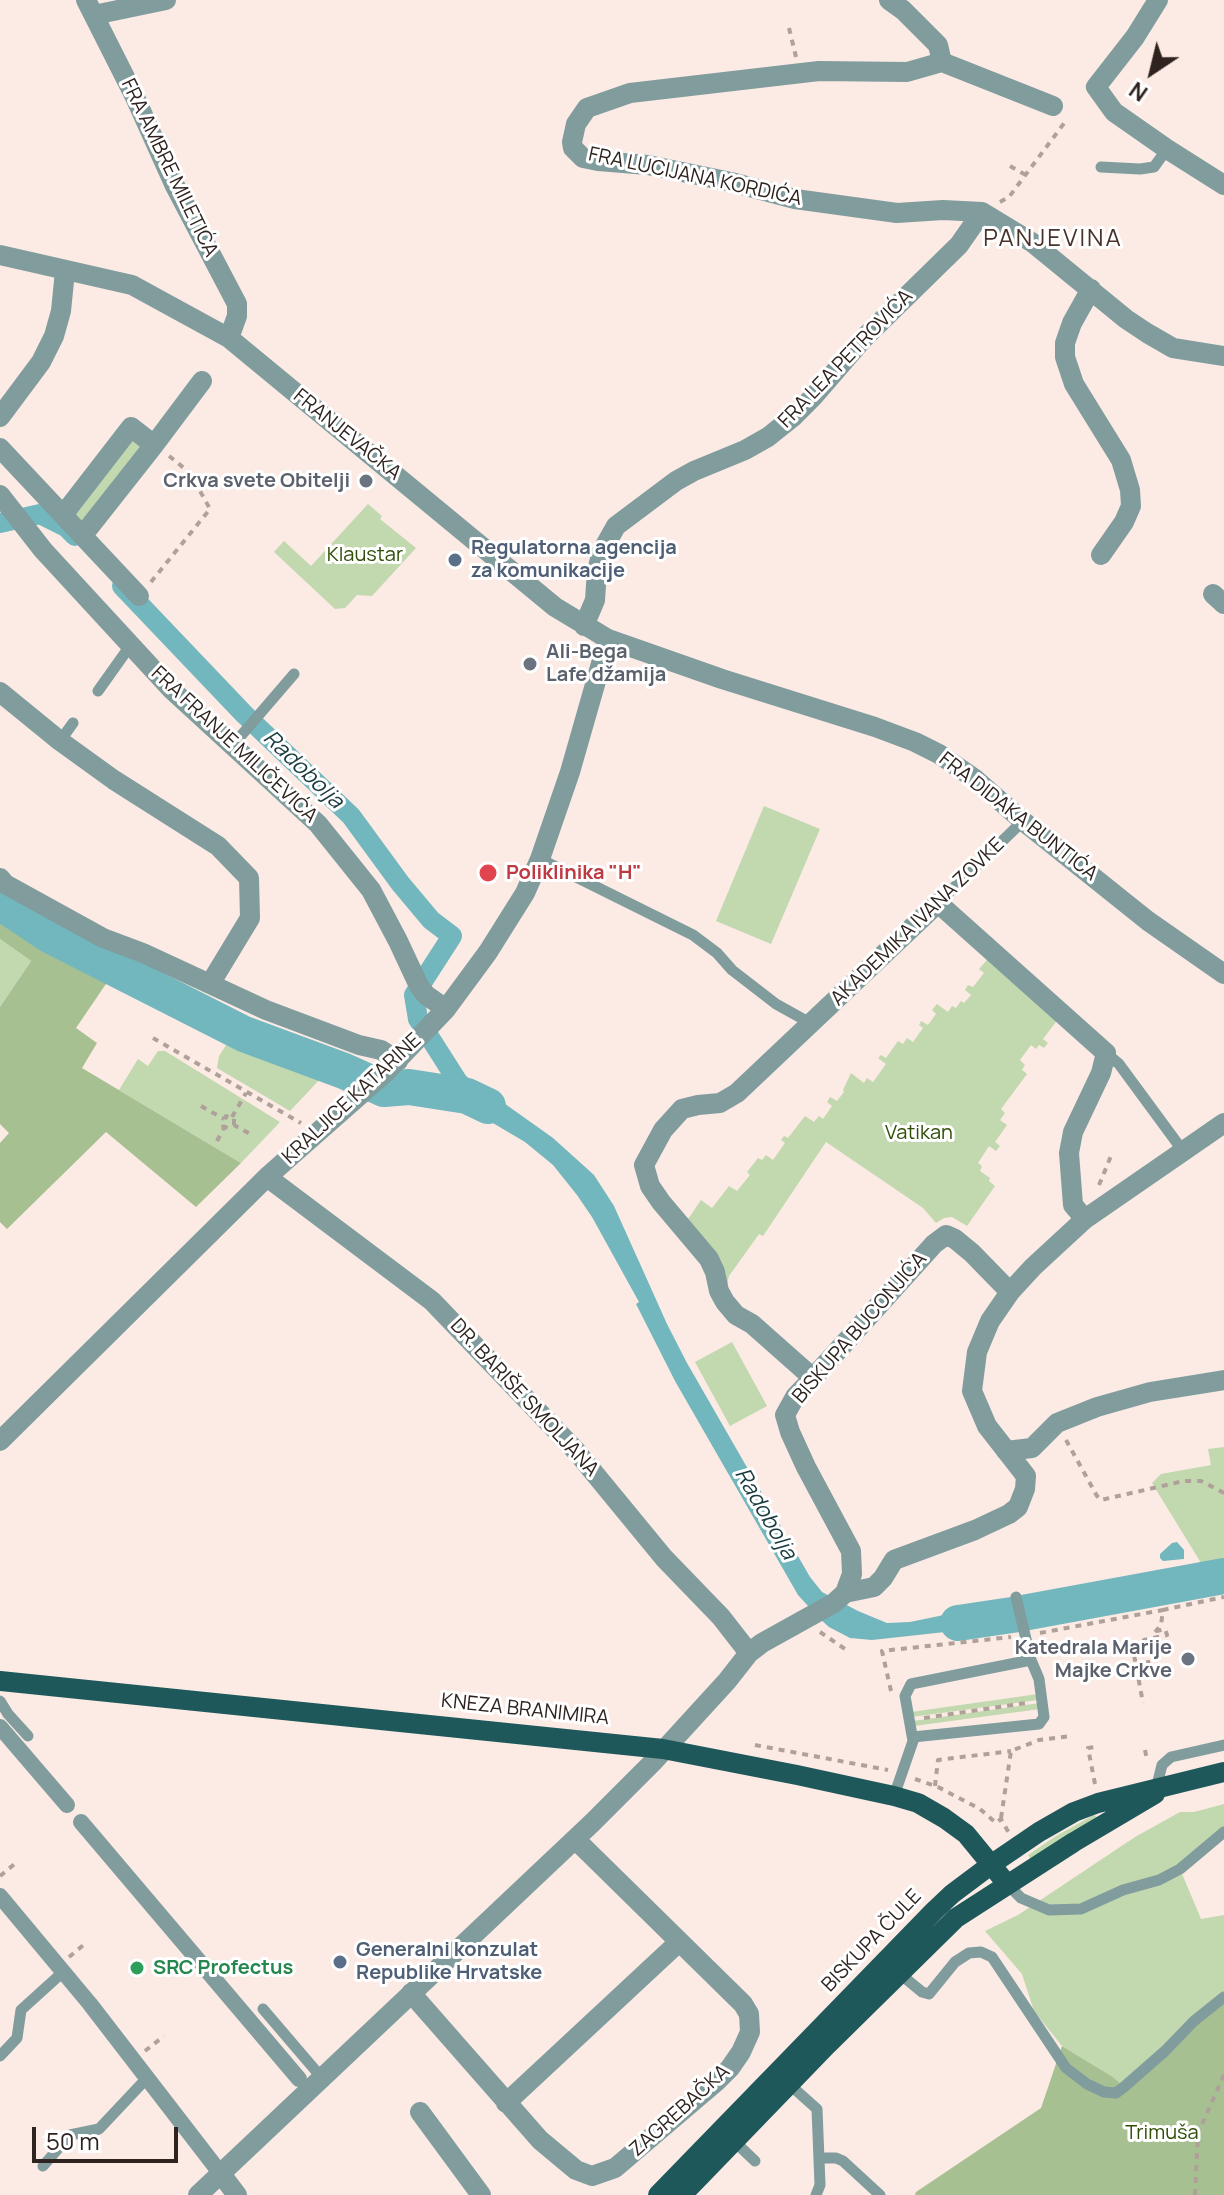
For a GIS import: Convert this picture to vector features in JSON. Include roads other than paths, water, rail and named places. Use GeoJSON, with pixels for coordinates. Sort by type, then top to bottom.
{"type":"FeatureCollection","features":[{"type":"Feature","properties":{"kind":"main road","name":"KNEZA BRANIMIRA"},"geometry":{"type":"LineString","coordinates":[[0,1681],[663,1749],[918,1803],[966,1834],[1007,1884]]}},
{"type":"Feature","properties":{"kind":"main road","name":"BISKUPA ČULE"},"geometry":{"type":"LineString","coordinates":[[658,2195],[934,1911],[992,1864],[1074,1812],[1098,1803],[1224,1772]]}},
{"type":"Feature","properties":{"kind":"main road","name":"BISKUPA ČULE"},"geometry":{"type":"LineString","coordinates":[[682,2195],[956,1918],[1161,1788]]}},
{"type":"Feature","properties":{"kind":"street"},"geometry":{"type":"LineString","coordinates":[[90,7],[166,0]]}},
{"type":"Feature","properties":{"kind":"street"},"geometry":{"type":"LineString","coordinates":[[889,0],[938,45],[942,62],[1053,106]]}},
{"type":"Feature","properties":{"kind":"street"},"geometry":{"type":"LineString","coordinates":[[1158,0],[1135,37],[1096,87],[1114,112],[1224,185]]}},
{"type":"Feature","properties":{"kind":"street","name":"FRA AMBRE MILETIĆA"},"geometry":{"type":"LineString","coordinates":[[90,7],[174,184],[237,304],[237,316],[229,338]]}},
{"type":"Feature","properties":{"kind":"street","name":"FRA LUCIJANA KORDIĆA"},"geometry":{"type":"LineString","coordinates":[[942,62],[907,72],[819,71],[630,93],[587,108],[576,124],[573,148],[583,158],[648,165],[795,199],[897,213],[943,210],[982,212]]}},
{"type":"Feature","properties":{"kind":"street"},"geometry":{"type":"LineString","coordinates":[[982,212],[1033,243],[1126,319],[1173,348],[1224,356]]}},
{"type":"Feature","properties":{"kind":"street","name":"FRA LEA PETROVIĆA"},"geometry":{"type":"LineString","coordinates":[[584,626],[595,600],[602,551],[616,526],[676,481],[757,444],[793,417],[864,338],[959,245],[982,212]]}},
{"type":"Feature","properties":{"kind":"street","name":"FRANJEVAČKA"},"geometry":{"type":"LineString","coordinates":[[0,255],[132,285],[229,338],[555,607],[608,639]]}},
{"type":"Feature","properties":{"kind":"street"},"geometry":{"type":"LineString","coordinates":[[0,417],[41,362],[54,336],[61,311],[65,271]]}},
{"type":"Feature","properties":{"kind":"street"},"geometry":{"type":"LineString","coordinates":[[1091,289],[1072,323],[1065,343],[1065,357],[1074,384],[1121,460],[1130,490],[1131,506],[1101,555]]}},
{"type":"Feature","properties":{"kind":"street"},"geometry":{"type":"LineString","coordinates":[[83,535],[202,381]]}},
{"type":"Feature","properties":{"kind":"street"},"geometry":{"type":"LineString","coordinates":[[63,515],[131,427],[154,445]]}},
{"type":"Feature","properties":{"kind":"street"},"geometry":{"type":"LineString","coordinates":[[0,448],[139,596]]}},
{"type":"Feature","properties":{"kind":"street","name":"FRA FRANJE MILIČEVIĆA"},"geometry":{"type":"LineString","coordinates":[[6,503],[43,550],[172,690],[318,824],[371,890],[426,995],[443,1011]]}},
{"type":"Feature","properties":{"kind":"street","name":"FRA DIDAKA BUNTIĆA"},"geometry":{"type":"LineString","coordinates":[[608,639],[875,727],[939,754],[975,779],[1148,921],[1224,974]]}},
{"type":"Feature","properties":{"kind":"street","name":"KRALJICE KATARINE"},"geometry":{"type":"LineString","coordinates":[[0,1441],[267,1177],[392,1067],[443,1011],[488,952],[525,893],[540,859],[578,747],[608,639]]}},
{"type":"Feature","properties":{"kind":"street"},"geometry":{"type":"LineString","coordinates":[[0,692],[114,780],[218,846],[249,878],[250,918],[210,984]]}},
{"type":"Feature","properties":{"kind":"street"},"geometry":{"type":"LineString","coordinates":[[0,878],[5,884],[103,938],[143,953],[266,1010],[359,1045],[381,1050],[392,1067]]}},
{"type":"Feature","properties":{"kind":"street"},"geometry":{"type":"LineString","coordinates":[[938,903],[1106,1053],[1101,1073],[1073,1132],[1069,1153],[1073,1205],[1085,1219]]}},
{"type":"Feature","properties":{"kind":"street","name":"AKADEMIKA IVANA ZOVKE"},"geometry":{"type":"LineString","coordinates":[[813,1378],[752,1324],[736,1315],[725,1302],[709,1259],[661,1202],[650,1186],[644,1165],[663,1130],[682,1109],[720,1103],[737,1093],[938,903]]}},
{"type":"Feature","properties":{"kind":"street"},"geometry":{"type":"LineString","coordinates":[[198,2195],[575,1839],[653,1762],[749,1653],[834,1603],[845,1593],[874,1587],[894,1560],[975,1530],[1018,1507],[1026,1476],[987,1426],[972,1391],[977,1352],[990,1321],[1010,1292],[1033,1267],[1085,1219],[1224,1123]]}},
{"type":"Feature","properties":{"kind":"street","name":"DR. BARIŠE SMOLJANA"},"geometry":{"type":"LineString","coordinates":[[267,1177],[432,1301],[576,1451],[664,1558],[721,1617],[749,1653]]}},
{"type":"Feature","properties":{"kind":"street","name":"BISKUPA BUCONJIĆA"},"geometry":{"type":"LineString","coordinates":[[845,1593],[852,1574],[851,1551],[806,1467],[785,1415],[795,1397],[934,1244],[946,1235],[964,1246],[1010,1292]]}},
{"type":"Feature","properties":{"kind":"street"},"geometry":{"type":"LineString","coordinates":[[1006,1451],[1032,1448],[1057,1423],[1097,1407],[1150,1392],[1224,1380]]}},
{"type":"Feature","properties":{"kind":"street"},"geometry":{"type":"LineString","coordinates":[[0,1727],[67,1805]]}},
{"type":"Feature","properties":{"kind":"street"},"geometry":{"type":"LineString","coordinates":[[81,1822],[299,2079]]}},
{"type":"Feature","properties":{"kind":"street","name":"ZAGREBAČKA"},"geometry":{"type":"LineString","coordinates":[[411,1993],[540,2140],[576,2170],[592,2176],[615,2168],[716,2082],[741,2052],[750,2032],[749,2014],[743,2004],[575,1839]]}},
{"type":"Feature","properties":{"kind":"street"},"geometry":{"type":"LineString","coordinates":[[0,1896],[237,2195]]}},
{"type":"Feature","properties":{"kind":"street"},"geometry":{"type":"LineString","coordinates":[[506,2103],[679,1942]]}},
{"type":"Feature","properties":{"kind":"street"},"geometry":{"type":"LineString","coordinates":[[420,2112],[481,2195]]}},
{"type":"Feature","properties":{"kind":"lane"},"geometry":{"type":"LineString","coordinates":[[1101,167],[1154,167],[1167,149]]}},
{"type":"Feature","properties":{"kind":"lane"},"geometry":{"type":"LineString","coordinates":[[98,691],[130,646]]}},
{"type":"Feature","properties":{"kind":"lane"},"geometry":{"type":"LineString","coordinates":[[233,745],[294,674]]}},
{"type":"Feature","properties":{"kind":"lane"},"geometry":{"type":"LineString","coordinates":[[60,741],[73,723]]}},
{"type":"Feature","properties":{"kind":"lane","name":"AKADEMIKA IVANA ZOVKE"},"geometry":{"type":"LineString","coordinates":[[938,903],[1023,821]]}},
{"type":"Feature","properties":{"kind":"lane"},"geometry":{"type":"LineString","coordinates":[[540,859],[693,935],[776,1004],[812,1024]]}},
{"type":"Feature","properties":{"kind":"lane"},"geometry":{"type":"LineString","coordinates":[[1106,1053],[1119,1064],[1183,1151]]}},
{"type":"Feature","properties":{"kind":"lane"},"geometry":{"type":"LineString","coordinates":[[913,1737],[1039,1724],[1044,1717],[1039,1679],[1031,1660],[1016,1598]]}},
{"type":"Feature","properties":{"kind":"lane"},"geometry":{"type":"LineString","coordinates":[[894,1796],[913,1737],[905,1696],[911,1684],[1031,1660]]}},
{"type":"Feature","properties":{"kind":"lane"},"geometry":{"type":"LineString","coordinates":[[0,1701],[28,1736]]}},
{"type":"Feature","properties":{"kind":"lane"},"geometry":{"type":"LineString","coordinates":[[1161,1788],[1162,1765],[1171,1757],[1224,1745]]}},
{"type":"Feature","properties":{"kind":"lane"},"geometry":{"type":"LineString","coordinates":[[1007,1884],[1021,1898],[1049,1910],[1081,1909],[1180,1869],[1224,1832]]}},
{"type":"Feature","properties":{"kind":"lane"},"geometry":{"type":"LineString","coordinates":[[899,1973],[929,1994],[955,1962],[969,1953],[981,1952],[992,1957],[1066,2068],[1087,2084],[1104,2092],[1116,2093],[1224,1997]]}},
{"type":"Feature","properties":{"kind":"lane"},"geometry":{"type":"LineString","coordinates":[[0,2056],[17,2038],[21,2010],[63,1972]]}},
{"type":"Feature","properties":{"kind":"lane"},"geometry":{"type":"LineString","coordinates":[[263,2009],[322,2078]]}},
{"type":"Feature","properties":{"kind":"lane"},"geometry":{"type":"LineString","coordinates":[[43,2166],[70,2135],[99,2129],[147,2078]]}},
{"type":"Feature","properties":{"kind":"lane"},"geometry":{"type":"LineString","coordinates":[[789,2084],[817,2109],[820,2185],[816,2195]]}},
{"type":"Feature","properties":{"kind":"lane"},"geometry":{"type":"LineString","coordinates":[[734,2141],[755,2161]]}},
{"type":"Feature","properties":{"kind":"lane"},"geometry":{"type":"LineString","coordinates":[[819,2158],[843,2161],[880,2195]]}},
{"type":"Feature","properties":{"kind":"water"},"geometry":{"type":"Polygon","coordinates":[[[456,1069],[553,1138],[594,1175],[614,1206],[687,1363],[810,1577],[822,1592],[887,1623],[910,1622],[1002,1603],[1009,1625],[872,1640],[850,1638],[819,1618],[798,1595],[675,1381],[636,1304],[639,1302],[592,1217],[553,1165],[525,1142],[481,1116],[438,1099],[456,1069]]]}},
{"type":"Feature","properties":{"kind":"water"},"geometry":{"type":"Polygon","coordinates":[[[1177,1542],[1184,1550],[1184,1559],[1163,1561],[1160,1554],[1177,1542]]]}},
{"type":"Feature","properties":{"kind":"waterway","name":"Radobolja"},"geometry":{"type":"LineString","coordinates":[[0,523],[40,514],[66,527],[75,536]]}},
{"type":"Feature","properties":{"kind":"waterway","name":"Radobolja"},"geometry":{"type":"LineString","coordinates":[[122,586],[244,714],[351,816],[431,920],[452,936],[414,995],[418,1019],[467,1096]]}},
{"type":"Feature","properties":{"kind":"waterway","name":"Radobolja"},"geometry":{"type":"LineString","coordinates":[[0,902],[51,936],[244,1034],[384,1089],[409,1087],[467,1096],[488,1106]]}},
{"type":"Feature","properties":{"kind":"waterway","name":"Radobolja"},"geometry":{"type":"LineString","coordinates":[[958,1623],[1224,1576]]}},
{"type":"Feature","properties":{"kind":"place","name":"Crkva svete Obitelji"},"geometry":{"type":"Point","coordinates":[366,481]}},
{"type":"Feature","properties":{"kind":"place","name":"Regulatorna agencija za komunikacije"},"geometry":{"type":"Point","coordinates":[455,560]}},
{"type":"Feature","properties":{"kind":"place","name":"Ali-Bega Lafe džamija"},"geometry":{"type":"Point","coordinates":[530,664]}},
{"type":"Feature","properties":{"kind":"place","name":"Poliklinika \"H\""},"geometry":{"type":"Point","coordinates":[488,873]}},
{"type":"Feature","properties":{"kind":"place","name":"Katedrala Marije Majke Crkve"},"geometry":{"type":"Point","coordinates":[1188,1659]}},
{"type":"Feature","properties":{"kind":"place","name":"Generalni konzulat Republike Hrvatske"},"geometry":{"type":"Point","coordinates":[340,1962]}},
{"type":"Feature","properties":{"kind":"place","name":"SRC Profectus"},"geometry":{"type":"Point","coordinates":[137,1968]}},
{"type":"Feature","properties":{"kind":"district","name":"PANJEVINA"},"geometry":{"type":"Point","coordinates":[1053,239]}},
{"type":"Feature","properties":{"kind":"park label","name":"Klaustar"},"geometry":{"type":"Point","coordinates":[365,555]}},
{"type":"Feature","properties":{"kind":"park label","name":"Vatikan"},"geometry":{"type":"Point","coordinates":[919,1133]}},
{"type":"Feature","properties":{"kind":"park label","name":"Trimuša"},"geometry":{"type":"Point","coordinates":[1162,2133]}}]}
